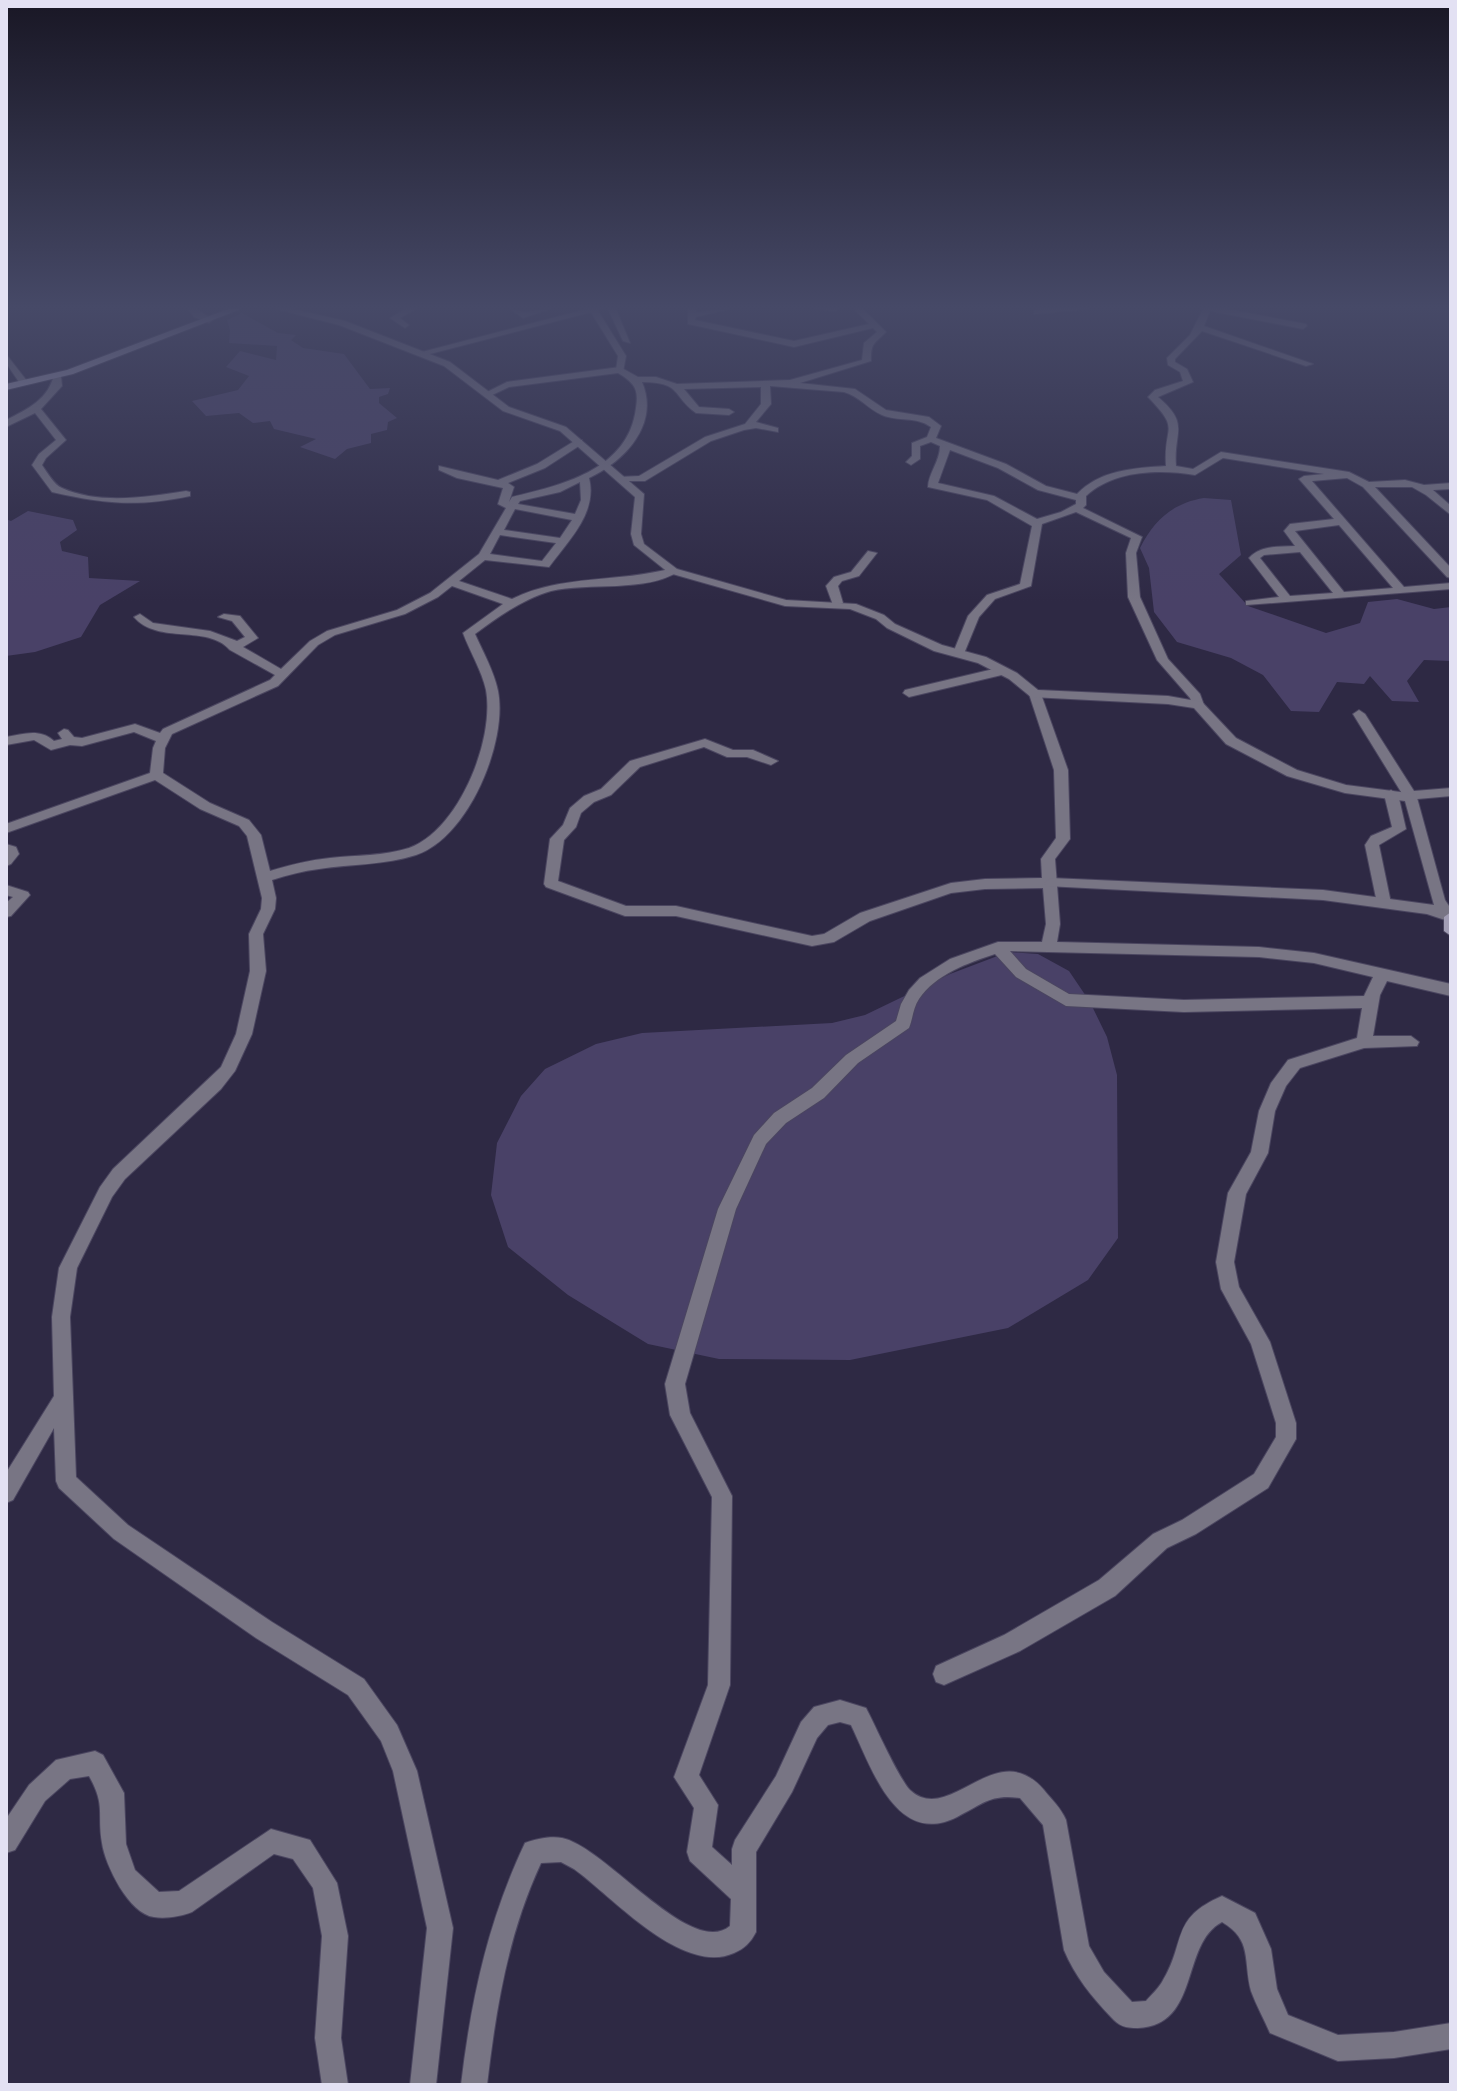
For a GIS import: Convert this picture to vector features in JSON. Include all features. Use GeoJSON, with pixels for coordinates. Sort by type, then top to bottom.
{"type":"FeatureCollection","features":[{"type":"Feature","properties":{"kind":"street"},"geometry":{"type":"LineString","coordinates":[[6,424],[38,407]]}},
{"type":"Feature","properties":{"kind":"street"},"geometry":{"type":"LineString","coordinates":[[503,407],[563,429],[640,496],[636,534],[639,545],[673,571],[785,603],[837,603],[880,617],[891,626],[938,648],[982,660],[1035,694],[1168,700],[1198,705]]}},
{"type":"Feature","properties":{"kind":"street"},"geometry":{"type":"LineString","coordinates":[[156,775],[161,738],[182,723],[250,696],[283,675],[314,643],[331,633],[401,612],[434,595],[483,556],[512,502],[521,496],[556,490],[606,466],[621,454],[636,432],[641,407]]}},
{"type":"Feature","properties":{"kind":"street"},"geometry":{"type":"LineString","coordinates":[[694,407],[696,410],[729,412]]}},
{"type":"Feature","properties":{"kind":"street"},"geometry":{"type":"LineString","coordinates":[[749,425],[764,407]]}},
{"type":"Feature","properties":{"kind":"street"},"geometry":{"type":"LineString","coordinates":[[873,407],[889,415],[921,417],[932,421],[936,426],[931,439]]}},
{"type":"Feature","properties":{"kind":"street"},"geometry":{"type":"LineString","coordinates":[[1165,407],[1175,420],[1171,468]]}},
{"type":"Feature","properties":{"kind":"street"},"geometry":{"type":"LineString","coordinates":[[36,409],[61,440],[42,456],[37,465],[56,490],[132,502],[186,494]]}},
{"type":"Feature","properties":{"kind":"street"},"geometry":{"type":"LineString","coordinates":[[622,479],[641,479],[715,436],[749,425],[775,430]]}},
{"type":"Feature","properties":{"kind":"street"},"geometry":{"type":"LineString","coordinates":[[911,462],[917,457],[915,445],[931,439],[1002,466],[1078,503],[1137,537],[1131,553],[1134,597],[1163,660],[1231,741],[1292,773],[1345,789],[1411,797],[1421,793],[1451,792]]}},
{"type":"Feature","properties":{"kind":"street"},"geometry":{"type":"LineString","coordinates":[[499,483],[541,466],[579,442]]}},
{"type":"Feature","properties":{"kind":"street"},"geometry":{"type":"LineString","coordinates":[[945,445],[944,463],[934,476],[932,485],[990,498],[1036,522],[1058,517],[1078,503],[1087,488],[1101,481],[1171,468],[1195,472],[1221,455],[1349,475],[1367,485],[1451,575]]}},
{"type":"Feature","properties":{"kind":"street"},"geometry":{"type":"LineString","coordinates":[[443,468],[461,476],[509,487],[503,504],[511,507],[578,518]]}},
{"type":"Feature","properties":{"kind":"street"},"geometry":{"type":"LineString","coordinates":[[1349,475],[1304,479],[1401,590]]}},
{"type":"Feature","properties":{"kind":"street"},"geometry":{"type":"LineString","coordinates":[[483,556],[545,565],[586,508],[588,487],[584,476]]}},
{"type":"Feature","properties":{"kind":"street"},"geometry":{"type":"LineString","coordinates":[[1367,485],[1409,482],[1427,487],[1451,486]]}},
{"type":"Feature","properties":{"kind":"street"},"geometry":{"type":"LineString","coordinates":[[1427,487],[1451,512]]}},
{"type":"Feature","properties":{"kind":"street"},"geometry":{"type":"LineString","coordinates":[[959,653],[974,616],[991,597],[1025,586],[1036,522]]}},
{"type":"Feature","properties":{"kind":"street"},"geometry":{"type":"LineString","coordinates":[[1340,594],[1289,531],[1294,526],[1341,522]]}},
{"type":"Feature","properties":{"kind":"street"},"geometry":{"type":"LineString","coordinates":[[498,532],[561,541]]}},
{"type":"Feature","properties":{"kind":"street"},"geometry":{"type":"LineString","coordinates":[[1286,599],[1254,558],[1261,552],[1303,548]]}},
{"type":"Feature","properties":{"kind":"street"},"geometry":{"type":"LineString","coordinates":[[837,603],[832,586],[838,579],[855,574],[872,553]]}},
{"type":"Feature","properties":{"kind":"street"},"geometry":{"type":"LineString","coordinates":[[265,877],[317,864],[396,855],[428,845],[450,823],[480,775],[491,727],[492,690],[469,633],[511,603],[548,589],[583,583],[635,582],[673,571]]}},
{"type":"Feature","properties":{"kind":"street"},"geometry":{"type":"LineString","coordinates":[[451,582],[511,603]]}},
{"type":"Feature","properties":{"kind":"street"},"geometry":{"type":"LineString","coordinates":[[1250,603],[1451,586]]}},
{"type":"Feature","properties":{"kind":"street"},"geometry":{"type":"LineString","coordinates":[[140,617],[149,626],[210,635],[232,643],[283,675]]}},
{"type":"Feature","properties":{"kind":"street"},"geometry":{"type":"LineString","coordinates":[[224,617],[236,618],[252,638],[234,647]]}},
{"type":"Feature","properties":{"kind":"street"},"geometry":{"type":"LineString","coordinates":[[909,693],[1002,671]]}},
{"type":"Feature","properties":{"kind":"street"},"geometry":{"type":"LineString","coordinates":[[1035,694],[1061,770],[1063,839],[1048,859],[1053,924],[1049,946]]}},
{"type":"Feature","properties":{"kind":"street"},"geometry":{"type":"LineString","coordinates":[[1359,714],[1411,797],[1438,900],[1450,922]]}},
{"type":"Feature","properties":{"kind":"street"},"geometry":{"type":"LineString","coordinates":[[6,741],[35,736],[47,740],[51,746],[67,737],[82,742],[135,728],[161,738]]}},
{"type":"Feature","properties":{"kind":"street"},"geometry":{"type":"LineString","coordinates":[[771,761],[748,753],[732,754],[705,743],[635,764],[606,792],[589,799],[575,811],[569,827],[557,839],[551,884],[625,911],[676,911],[812,941],[827,941],[871,914],[961,886],[1051,883],[1323,895],[1429,909],[1450,922]]}},
{"type":"Feature","properties":{"kind":"street"},"geometry":{"type":"LineString","coordinates":[[156,775],[205,806],[244,823],[254,835],[269,898],[268,909],[256,934],[258,971],[255,995],[244,1034],[227,1071],[119,1174],[106,1192],[68,1268],[61,1317],[66,1481],[121,1532],[264,1630],[356,1687],[389,1733],[405,1771],[440,1928],[423,2085]]}},
{"type":"Feature","properties":{"kind":"street"},"geometry":{"type":"LineString","coordinates":[[6,829],[156,775]]}},
{"type":"Feature","properties":{"kind":"street"},"geometry":{"type":"LineString","coordinates":[[1384,903],[1372,845],[1376,839],[1399,829],[1391,794]]}},
{"type":"Feature","properties":{"kind":"street"},"geometry":{"type":"LineString","coordinates":[[6,849],[11,850],[12,854],[6,861]]}},
{"type":"Feature","properties":{"kind":"street"},"geometry":{"type":"LineString","coordinates":[[6,885],[23,895],[6,912]]}},
{"type":"Feature","properties":{"kind":"street"},"geometry":{"type":"LineString","coordinates":[[743,1893],[699,1852],[706,1805],[686,1777],[719,1685],[722,1496],[680,1415],[675,1384],[727,1209],[760,1140],[780,1118],[818,1093],[852,1059],[903,1024],[903,1014],[916,991],[929,979],[975,955],[998,948],[1049,946],[1259,952],[1314,958],[1451,990]]}},
{"type":"Feature","properties":{"kind":"street"},"geometry":{"type":"LineString","coordinates":[[998,948],[1021,973],[1066,1000],[1184,1006],[1371,1002]]}},
{"type":"Feature","properties":{"kind":"street"},"geometry":{"type":"LineString","coordinates":[[1364,1042],[1378,979],[1385,974]]}},
{"type":"Feature","properties":{"kind":"street"},"geometry":{"type":"LineString","coordinates":[[944,1674],[1012,1643],[1107,1588],[1160,1541],[1189,1527],[1261,1481],[1286,1439],[1286,1423],[1260,1342],[1230,1289],[1225,1262],[1237,1193],[1259,1153],[1267,1111],[1279,1083],[1294,1064],[1364,1042],[1411,1042]]}},
{"type":"Feature","properties":{"kind":"street"},"geometry":{"type":"LineString","coordinates":[[6,1493],[65,1397]]}},
{"type":"Feature","properties":{"kind":"street"},"geometry":{"type":"LineString","coordinates":[[474,2085],[497,1943],[514,1890],[534,1852],[564,1851],[600,1873],[656,1919],[693,1944],[726,1944],[743,1932],[744,1849],[784,1784],[809,1730],[822,1715],[840,1711],[858,1716],[900,1797],[921,1811],[946,1810],[997,1783],[1026,1787],[1054,1820],[1077,1950],[1095,1981],[1127,2015],[1152,2014],[1173,1989],[1191,1939],[1204,1918],[1222,1909],[1246,1922],[1258,1949],[1264,1990],[1279,2024],[1338,2048],[1394,2045],[1451,2036]]}},
{"type":"Feature","properties":{"kind":"street"},"geometry":{"type":"LineString","coordinates":[[6,1841],[37,1793],[64,1768],[95,1763],[112,1793],[114,1844],[126,1878],[154,1905],[183,1903],[271,1841],[301,1849],[325,1883],[335,1936],[328,2038],[335,2085]]}},
{"type":"Feature","properties":{"kind":"shaded area"},"geometry":{"type":"Polygon","coordinates":[[[197,407],[383,407],[397,418],[388,422],[387,430],[371,434],[371,443],[347,449],[335,459],[300,447],[316,439],[274,429],[270,421],[253,423],[239,413],[206,416],[197,407]]]}},
{"type":"Feature","properties":{"kind":"shaded area"},"geometry":{"type":"Polygon","coordinates":[[[1204,498],[1231,500],[1241,555],[1219,574],[1248,606],[1326,633],[1360,623],[1368,602],[1397,599],[1434,609],[1451,607],[1451,661],[1424,660],[1407,681],[1419,702],[1392,701],[1370,676],[1364,684],[1337,682],[1319,712],[1291,711],[1263,675],[1231,658],[1177,642],[1154,612],[1149,568],[1140,548],[1166,514],[1183,504],[1204,498]]]}},
{"type":"Feature","properties":{"kind":"shaded area"},"geometry":{"type":"Polygon","coordinates":[[[28,511],[73,520],[77,530],[60,542],[62,551],[88,557],[89,578],[140,581],[100,605],[81,637],[35,652],[6,656],[6,519],[11,521],[28,511]]]}},
{"type":"Feature","properties":{"kind":"shaded area"},"geometry":{"type":"Polygon","coordinates":[[[1008,952],[1038,954],[1069,971],[1090,1002],[1107,1037],[1117,1075],[1118,1238],[1088,1280],[1008,1328],[850,1360],[719,1359],[648,1344],[568,1295],[508,1247],[491,1195],[497,1143],[521,1096],[545,1069],[596,1044],[642,1033],[832,1023],[865,1015],[950,974],[1008,952]]]}}]}
